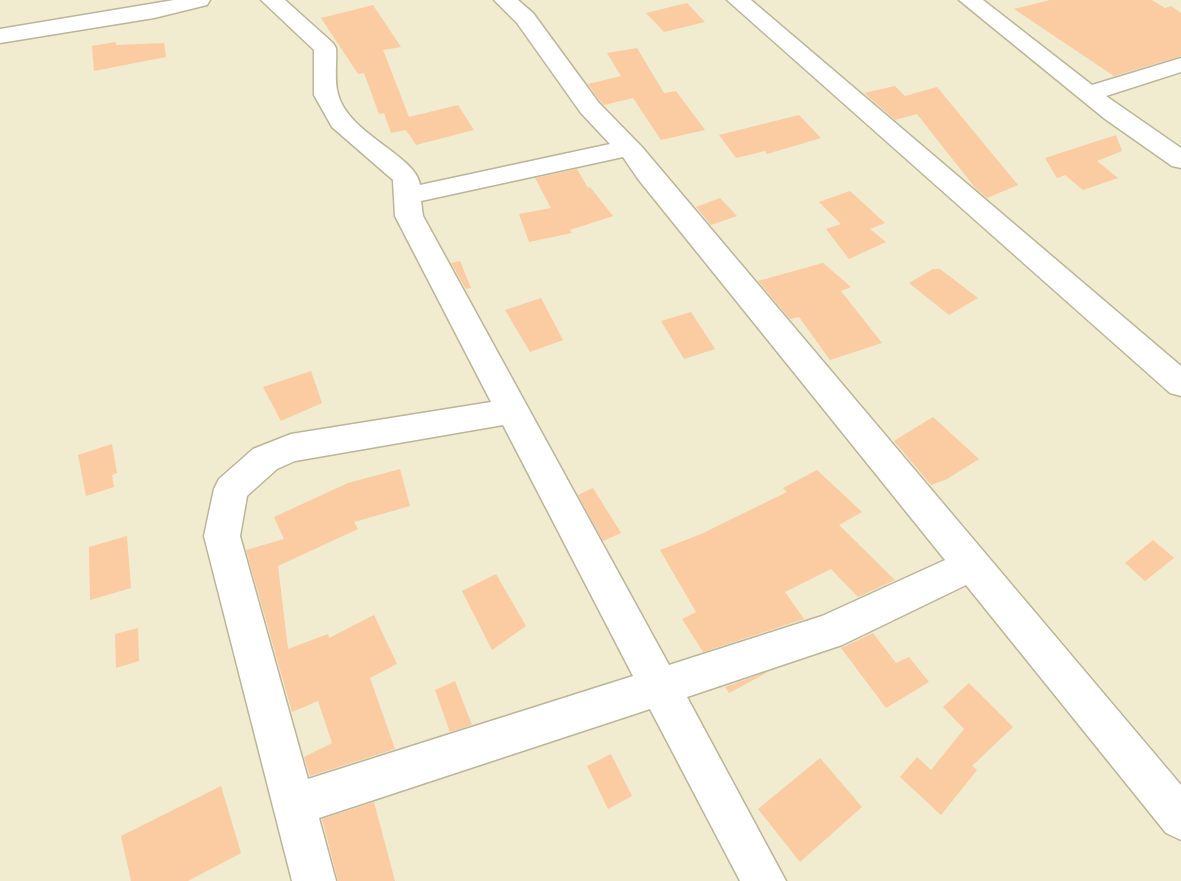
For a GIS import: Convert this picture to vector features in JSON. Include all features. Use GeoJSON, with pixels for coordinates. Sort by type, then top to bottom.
{"type":"FeatureCollection","features":[{"type":"Feature","properties":{"kind":"street"},"geometry":{"type":"LineString","coordinates":[[0,36],[154,12],[199,0]]}},
{"type":"Feature","properties":{"kind":"street"},"geometry":{"type":"LineString","coordinates":[[272,0],[325,48],[326,94],[344,127],[406,177],[409,216],[764,881]]}},
{"type":"Feature","properties":{"kind":"street"},"geometry":{"type":"LineString","coordinates":[[505,0],[525,18],[590,108],[628,148],[1181,818]]}},
{"type":"Feature","properties":{"kind":"street"},"geometry":{"type":"LineString","coordinates":[[738,0],[1181,384]]}},
{"type":"Feature","properties":{"kind":"street"},"geometry":{"type":"LineString","coordinates":[[970,0],[1089,94],[1181,160]]}},
{"type":"Feature","properties":{"kind":"street"},"geometry":{"type":"LineString","coordinates":[[1089,94],[1181,65]]}},
{"type":"Feature","properties":{"kind":"street"},"geometry":{"type":"LineString","coordinates":[[407,196],[628,148]]}},
{"type":"Feature","properties":{"kind":"street"},"geometry":{"type":"LineString","coordinates":[[314,881],[222,536],[231,489],[265,459],[291,448],[513,411]]}},
{"type":"Feature","properties":{"kind":"street"},"geometry":{"type":"LineString","coordinates":[[294,805],[829,632],[972,565]]}},
{"type":"Feature","properties":{"kind":"building"},"geometry":{"type":"Polygon","coordinates":[[[1050,0],[1152,0],[1165,8],[1171,6],[1181,13],[1181,56],[1114,76],[1014,9],[1050,0]]]}},
{"type":"Feature","properties":{"kind":"building"},"geometry":{"type":"Polygon","coordinates":[[[687,3],[705,22],[664,32],[646,13],[687,3]]]}},
{"type":"Feature","properties":{"kind":"building"},"geometry":{"type":"Polygon","coordinates":[[[373,5],[401,47],[383,50],[409,117],[458,105],[474,130],[416,145],[406,130],[391,133],[384,113],[379,114],[364,73],[358,74],[321,18],[373,5]]]}},
{"type":"Feature","properties":{"kind":"building"},"geometry":{"type":"Polygon","coordinates":[[[116,42],[116,45],[164,43],[166,57],[94,71],[92,46],[116,42]]]}},
{"type":"Feature","properties":{"kind":"building"},"geometry":{"type":"Polygon","coordinates":[[[637,48],[664,93],[676,91],[705,130],[661,140],[633,98],[604,105],[601,102],[588,84],[621,76],[607,53],[637,48]]]}},
{"type":"Feature","properties":{"kind":"building"},"geometry":{"type":"Polygon","coordinates":[[[895,86],[905,96],[937,87],[1018,185],[987,198],[976,189],[917,114],[895,120],[864,93],[895,86]]]}},
{"type":"Feature","properties":{"kind":"building"},"geometry":{"type":"Polygon","coordinates":[[[799,115],[821,138],[767,154],[765,151],[736,158],[719,135],[799,115]]]}},
{"type":"Feature","properties":{"kind":"building"},"geometry":{"type":"Polygon","coordinates":[[[1116,135],[1122,151],[1097,161],[1118,178],[1083,190],[1065,175],[1057,178],[1045,158],[1116,135]]]}},
{"type":"Feature","properties":{"kind":"building"},"geometry":{"type":"Polygon","coordinates":[[[577,169],[588,188],[590,187],[613,216],[570,230],[572,233],[529,242],[519,214],[551,208],[535,178],[577,169]]]}},
{"type":"Feature","properties":{"kind":"building"},"geometry":{"type":"Polygon","coordinates":[[[850,191],[885,223],[870,229],[886,242],[849,259],[826,229],[841,224],[819,202],[850,191]]]}},
{"type":"Feature","properties":{"kind":"building"},"geometry":{"type":"Polygon","coordinates":[[[720,198],[737,216],[711,225],[696,207],[720,198]]]}},
{"type":"Feature","properties":{"kind":"building"},"geometry":{"type":"Polygon","coordinates":[[[460,261],[471,288],[466,289],[451,263],[460,261]]]}},
{"type":"Feature","properties":{"kind":"building"},"geometry":{"type":"Polygon","coordinates":[[[823,263],[851,287],[841,291],[882,343],[830,360],[799,317],[790,319],[758,281],[823,263]]]}},
{"type":"Feature","properties":{"kind":"building"},"geometry":{"type":"Polygon","coordinates":[[[933,269],[940,269],[978,298],[949,315],[909,283],[933,269]]]}},
{"type":"Feature","properties":{"kind":"building"},"geometry":{"type":"Polygon","coordinates":[[[541,298],[563,340],[530,352],[505,310],[541,298]]]}},
{"type":"Feature","properties":{"kind":"building"},"geometry":{"type":"Polygon","coordinates":[[[691,312],[715,349],[684,359],[661,321],[691,312]]]}},
{"type":"Feature","properties":{"kind":"building"},"geometry":{"type":"Polygon","coordinates":[[[311,371],[322,403],[281,421],[263,387],[311,371]]]}},
{"type":"Feature","properties":{"kind":"building"},"geometry":{"type":"Polygon","coordinates":[[[933,417],[979,459],[947,479],[931,485],[894,441],[933,417]]]}},
{"type":"Feature","properties":{"kind":"building"},"geometry":{"type":"Polygon","coordinates":[[[112,444],[117,473],[112,475],[114,487],[86,496],[78,455],[112,444]]]}},
{"type":"Feature","properties":{"kind":"building"},"geometry":{"type":"Polygon","coordinates":[[[400,469],[410,506],[354,522],[358,529],[278,566],[288,649],[328,634],[329,638],[374,615],[397,664],[370,678],[395,749],[310,776],[304,757],[332,743],[318,701],[292,712],[246,550],[284,539],[274,517],[348,483],[400,469]]]}},
{"type":"Feature","properties":{"kind":"building"},"geometry":{"type":"Polygon","coordinates":[[[817,470],[862,512],[839,525],[895,580],[858,597],[831,569],[785,592],[804,619],[703,652],[682,619],[696,612],[660,550],[701,534],[787,492],[783,488],[817,470]]]}},
{"type":"Feature","properties":{"kind":"building"},"geometry":{"type":"Polygon","coordinates":[[[593,488],[621,533],[603,541],[578,495],[593,488]]]}},
{"type":"Feature","properties":{"kind":"building"},"geometry":{"type":"Polygon","coordinates":[[[127,536],[131,588],[90,600],[89,547],[127,536]]]}},
{"type":"Feature","properties":{"kind":"building"},"geometry":{"type":"Polygon","coordinates":[[[1153,540],[1174,558],[1145,581],[1125,563],[1153,540]]]}},
{"type":"Feature","properties":{"kind":"building"},"geometry":{"type":"Polygon","coordinates":[[[496,574],[526,626],[492,650],[462,591],[496,574]]]}},
{"type":"Feature","properties":{"kind":"building"},"geometry":{"type":"Polygon","coordinates":[[[138,628],[139,661],[116,668],[115,634],[138,628]]]}},
{"type":"Feature","properties":{"kind":"building"},"geometry":{"type":"Polygon","coordinates":[[[873,633],[896,663],[909,657],[929,682],[886,708],[841,648],[873,633]]]}},
{"type":"Feature","properties":{"kind":"building"},"geometry":{"type":"Polygon","coordinates":[[[770,671],[729,693],[725,687],[770,671]]]}},
{"type":"Feature","properties":{"kind":"building"},"geometry":{"type":"Polygon","coordinates":[[[455,681],[472,725],[450,732],[435,690],[455,681]]]}},
{"type":"Feature","properties":{"kind":"building"},"geometry":{"type":"Polygon","coordinates":[[[969,683],[1013,727],[972,766],[977,770],[941,815],[900,777],[917,757],[931,770],[964,729],[943,707],[969,683]]]}},
{"type":"Feature","properties":{"kind":"building"},"geometry":{"type":"Polygon","coordinates":[[[611,754],[632,796],[608,809],[587,766],[611,754]]]}},
{"type":"Feature","properties":{"kind":"building"},"geometry":{"type":"Polygon","coordinates":[[[820,758],[862,807],[800,862],[758,809],[820,758]]]}},
{"type":"Feature","properties":{"kind":"building"},"geometry":{"type":"Polygon","coordinates":[[[221,786],[241,853],[188,881],[131,881],[121,836],[221,786]]]}},
{"type":"Feature","properties":{"kind":"building"},"geometry":{"type":"Polygon","coordinates":[[[374,802],[395,881],[338,881],[322,819],[374,802]]]}}]}
